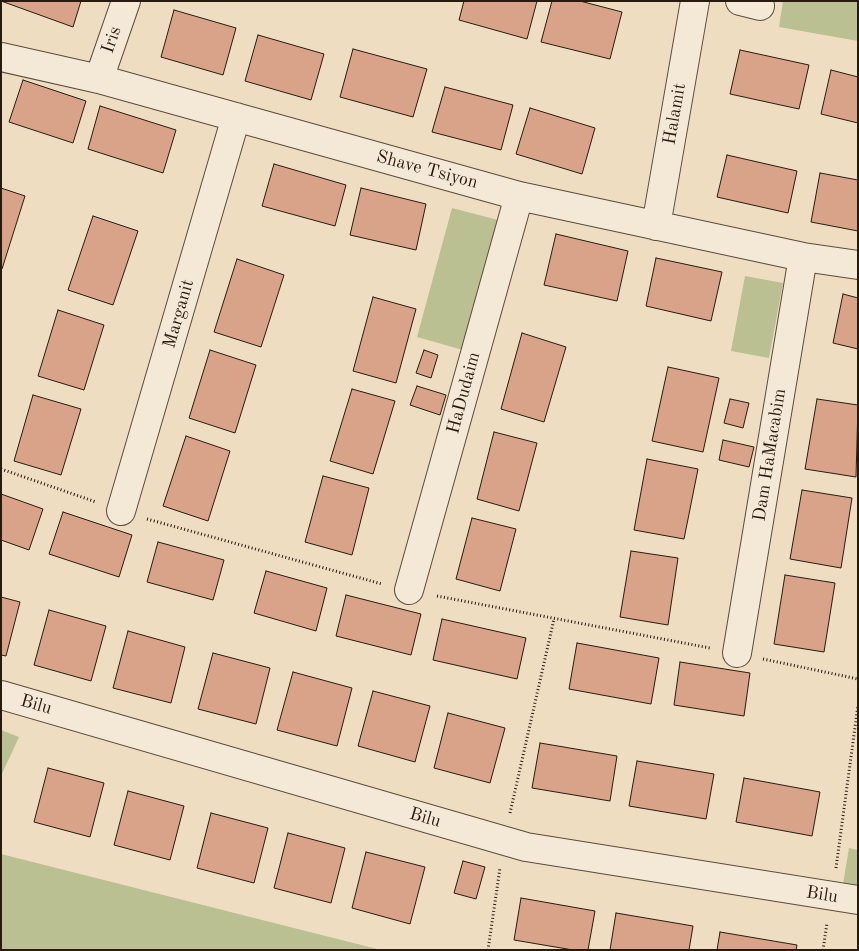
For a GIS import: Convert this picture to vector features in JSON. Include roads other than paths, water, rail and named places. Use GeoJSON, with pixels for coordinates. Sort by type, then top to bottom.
{"type":"FeatureCollection","features":[{"type":"Feature","properties":{"kind":"street","name":"Iris"},"geometry":{"type":"LineString","coordinates":[[99,79],[126,1]]}},
{"type":"Feature","properties":{"kind":"street","name":"Halamit"},"geometry":{"type":"LineString","coordinates":[[656,226],[695,1]]}},
{"type":"Feature","properties":{"kind":"street","name":"Shave Tsiyon"},"geometry":{"type":"LineString","coordinates":[[1,57],[99,79],[519,196],[803,257],[858,265]]}},
{"type":"Feature","properties":{"kind":"street","name":"Marganit"},"geometry":{"type":"LineString","coordinates":[[121,511],[236,117]]}},
{"type":"Feature","properties":{"kind":"street","name":"HaDudaim"},"geometry":{"type":"LineString","coordinates":[[409,590],[519,196]]}},
{"type":"Feature","properties":{"kind":"street","name":"Dam HaMacabim"},"geometry":{"type":"LineString","coordinates":[[737,653],[803,257]]}},
{"type":"Feature","properties":{"kind":"street","name":"Bilu"},"geometry":{"type":"LineString","coordinates":[[1,695],[504,840],[563,854],[845,898]]}}]}
